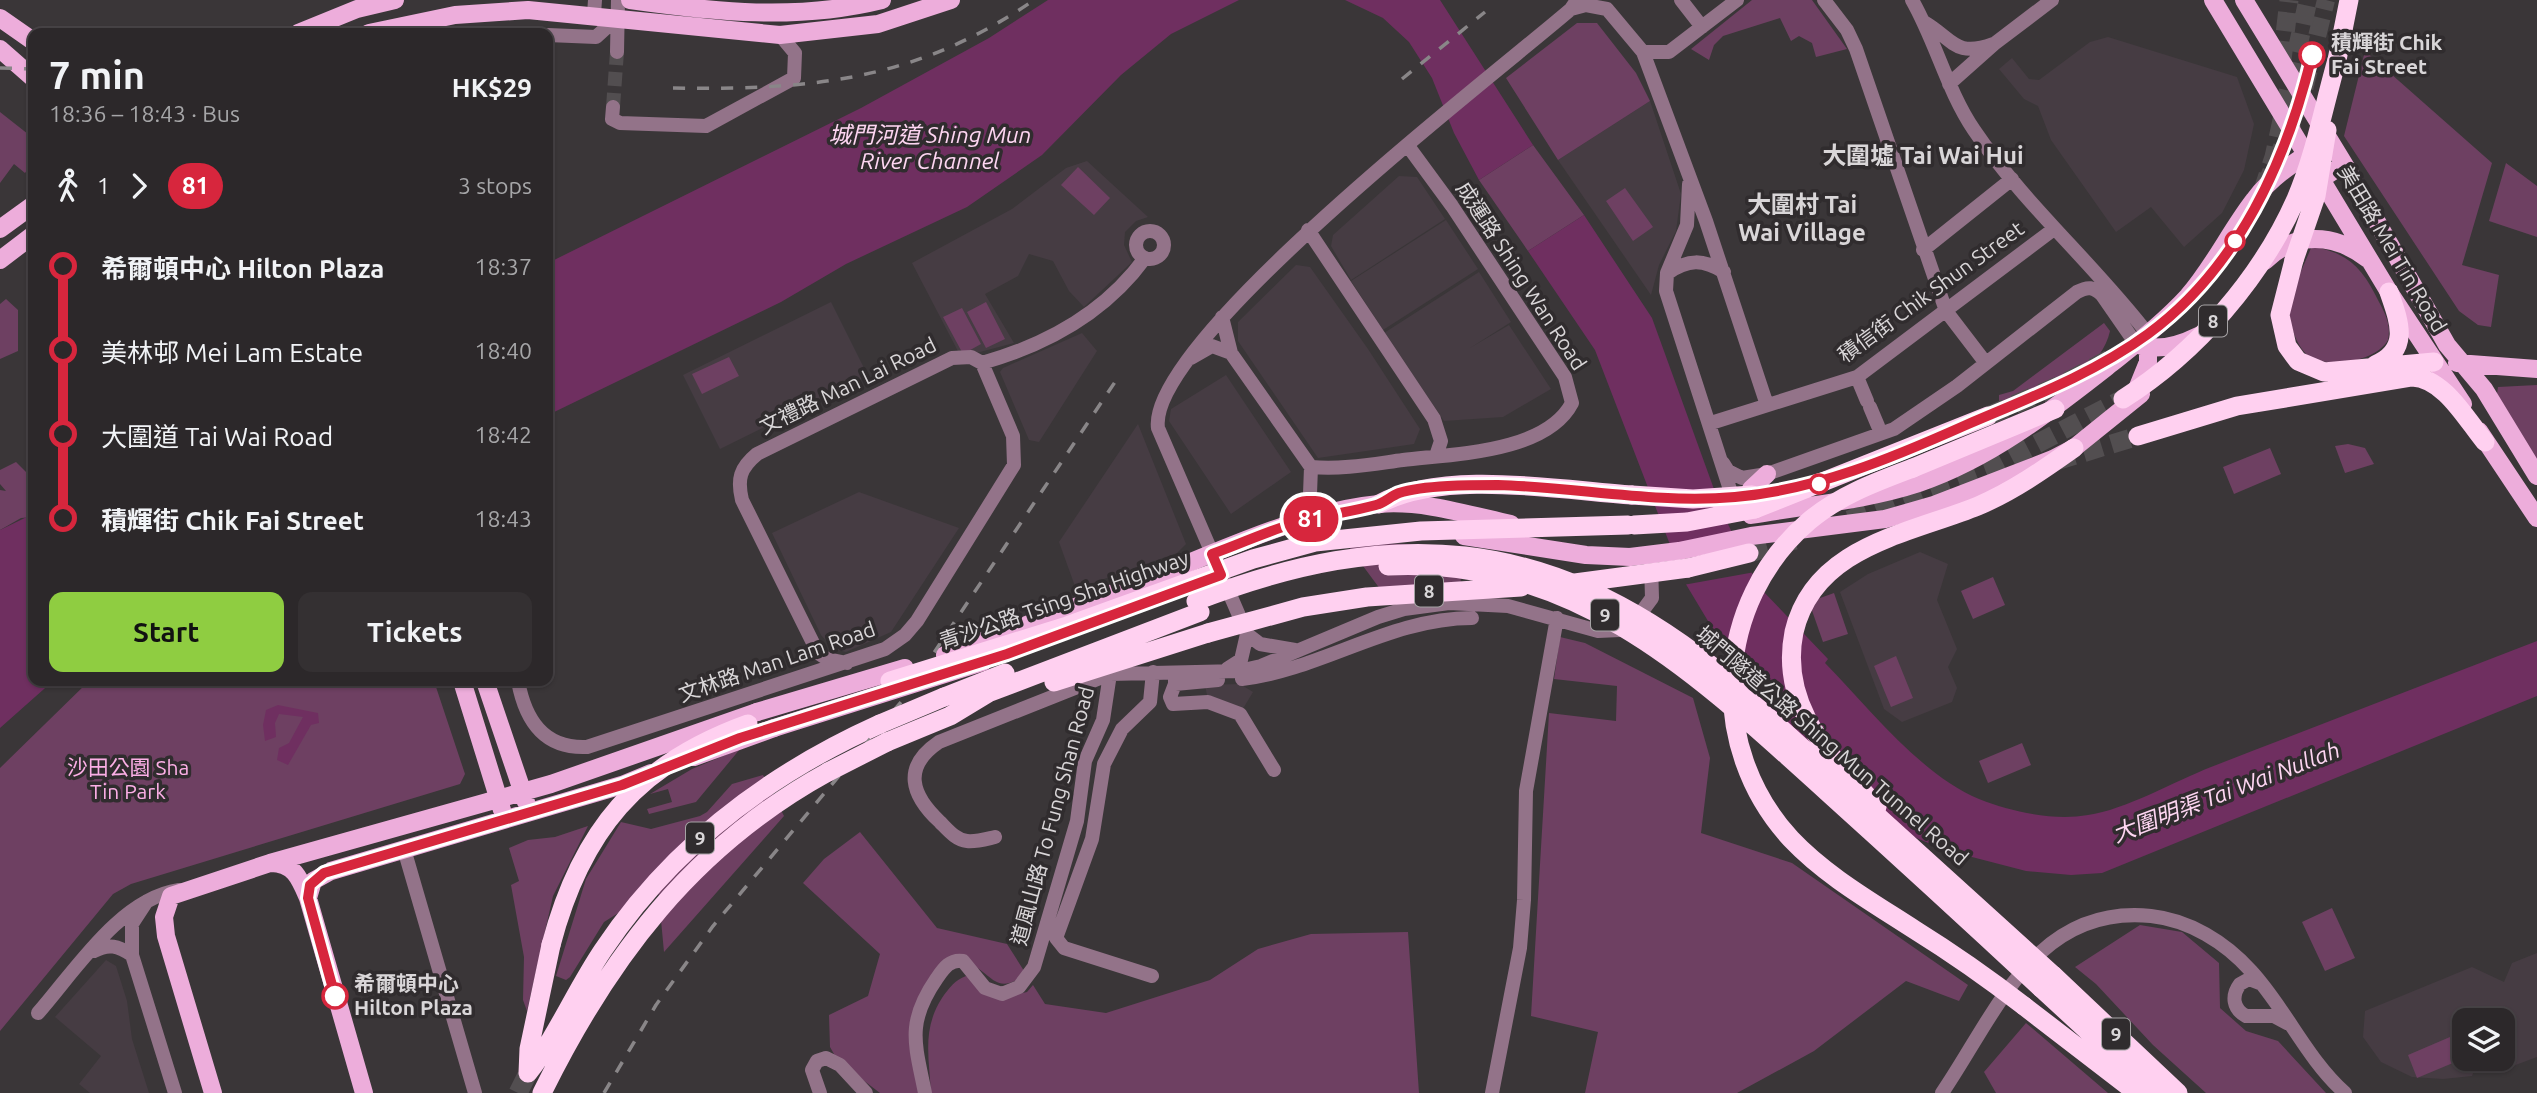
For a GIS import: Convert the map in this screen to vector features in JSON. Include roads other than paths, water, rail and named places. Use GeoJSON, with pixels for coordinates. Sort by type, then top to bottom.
{"type":"FeatureCollection","features":[{"type":"Feature","properties":{"kind":"highway","name":"8"},"geometry":{"type":"LineString","coordinates":[[2127,401],[2198,338],[2263,260],[2301,187],[2337,60],[2347,9]]}},
{"type":"Feature","properties":{"kind":"highway"},"geometry":{"type":"LineString","coordinates":[[2337,60],[2316,196],[2288,277],[2280,315],[2283,334],[2292,355],[2305,366],[2324,372],[2434,362]]}},
{"type":"Feature","properties":{"kind":"highway"},"geometry":{"type":"LineString","coordinates":[[2368,368],[2387,360],[2399,344],[2400,322],[2389,292]]}},
{"type":"Feature","properties":{"kind":"highway"},"geometry":{"type":"LineString","coordinates":[[2138,436],[2228,408],[2423,378],[2439,387],[2485,442]]}},
{"type":"Feature","properties":{"kind":"highway"},"geometry":{"type":"LineString","coordinates":[[2055,409],[1916,476],[1860,489],[1834,503],[1798,532],[1768,566],[1744,612],[1734,648],[1731,691],[1735,730],[1755,787],[1776,821],[1803,851],[1850,888],[2024,1006],[2137,1093]]}},
{"type":"Feature","properties":{"kind":"highway","name":"青沙公路 Tsing Sha Highway"},"geometry":{"type":"LineString","coordinates":[[528,1073],[529,1049],[551,945],[576,870],[614,810],[635,788],[666,763],[705,741],[740,727],[1011,645],[1295,547],[1360,536],[1421,531],[1687,522],[1755,509],[1988,416]]}},
{"type":"Feature","properties":{"kind":"highway"},"geometry":{"type":"LineString","coordinates":[[1906,840],[1814,731],[1795,690],[1791,658],[1799,618],[1819,584],[1849,556],[1898,534],[2000,496],[2024,483],[2074,448]]}},
{"type":"Feature","properties":{"kind":"highway"},"geometry":{"type":"LineString","coordinates":[[1379,504],[1401,493],[1496,485],[1704,499],[1752,495],[1818,484]]}},
{"type":"Feature","properties":{"kind":"highway","name":"8"},"geometry":{"type":"LineString","coordinates":[[950,716],[1174,643],[1303,607],[1367,597],[1642,576],[1744,546]]}},
{"type":"Feature","properties":{"kind":"highway","name":"城門隧道公路 Shing Mun Tunnel Road"},"geometry":{"type":"LineString","coordinates":[[528,1073],[660,877],[689,848],[747,800],[827,748],[966,688],[1229,588],[1312,564],[1384,553],[1434,552],[1502,561],[1569,580],[1613,601],[1685,645],[1906,840],[2155,1093]]}},
{"type":"Feature","properties":{"kind":"highway","name":"城門隧道公路 Shing Mun Tunnel Road"},"geometry":{"type":"LineString","coordinates":[[542,1093],[610,955],[652,916],[689,874],[761,814],[798,788],[844,763],[950,716],[988,693],[1187,617],[1299,580],[1343,570],[1404,565],[1449,567],[1504,576],[1560,595],[1604,614],[1692,673],[2178,1093]]}},
{"type":"Feature","properties":{"kind":"main road"},"geometry":{"type":"LineString","coordinates":[[310,28],[357,9],[394,0]]}},
{"type":"Feature","properties":{"kind":"main road"},"geometry":{"type":"LineString","coordinates":[[630,0],[750,14],[801,13],[882,0]]}},
{"type":"Feature","properties":{"kind":"main road"},"geometry":{"type":"LineString","coordinates":[[395,28],[446,16],[498,10],[594,7],[618,8],[780,35],[878,24],[951,0]]}},
{"type":"Feature","properties":{"kind":"main road","name":"美田路 Mei Tin Road"},"geometry":{"type":"LineString","coordinates":[[2213,0],[2389,292],[2537,518]]}},
{"type":"Feature","properties":{"kind":"main road","name":"美田路 Mei Tin Road"},"geometry":{"type":"LineString","coordinates":[[2244,0],[2344,164],[2442,337],[2484,389],[2537,476]]}},
{"type":"Feature","properties":{"kind":"main road"},"geometry":{"type":"LineString","coordinates":[[0,18],[28,38]]}},
{"type":"Feature","properties":{"kind":"main road"},"geometry":{"type":"LineString","coordinates":[[0,49],[28,74]]}},
{"type":"Feature","properties":{"kind":"main road"},"geometry":{"type":"LineString","coordinates":[[2055,409],[2144,342],[2204,277],[2254,200],[2277,176],[2329,139]]}},
{"type":"Feature","properties":{"kind":"main road"},"geometry":{"type":"LineString","coordinates":[[308,898],[310,885],[324,873],[622,785],[774,728],[1007,654],[1221,575],[1316,545],[1409,533],[1464,536],[1586,555],[1653,555],[1744,546],[1866,523],[1934,505],[2023,472],[2074,448],[2127,401],[2179,364],[2213,328],[2255,271],[2292,201],[2344,164]]}},
{"type":"Feature","properties":{"kind":"main road"},"geometry":{"type":"LineString","coordinates":[[0,229],[28,209]]}},
{"type":"Feature","properties":{"kind":"main road"},"geometry":{"type":"LineString","coordinates":[[2255,271],[2286,243],[2307,238],[2347,246],[2373,264]]}},
{"type":"Feature","properties":{"kind":"main road"},"geometry":{"type":"LineString","coordinates":[[0,260],[28,239]]}},
{"type":"Feature","properties":{"kind":"main road"},"geometry":{"type":"LineString","coordinates":[[2144,342],[2177,344],[2213,328]]}},
{"type":"Feature","properties":{"kind":"main road"},"geometry":{"type":"LineString","coordinates":[[2127,401],[2144,374],[2144,342]]}},
{"type":"Feature","properties":{"kind":"main road"},"geometry":{"type":"LineString","coordinates":[[2434,362],[2537,369]]}},
{"type":"Feature","properties":{"kind":"main road"},"geometry":{"type":"LineString","coordinates":[[1761,513],[1750,508],[1749,497],[1751,489],[1767,474]]}},
{"type":"Feature","properties":{"kind":"main road"},"geometry":{"type":"LineString","coordinates":[[213,1093],[165,927],[165,906],[172,896],[187,888],[523,792],[650,752],[757,712],[940,657],[1298,522],[1379,504],[1430,508],[1542,529],[1643,530],[1870,496],[1916,476],[1939,482],[1944,490],[1943,495],[1932,503],[1866,523]]}},
{"type":"Feature","properties":{"kind":"main road"},"geometry":{"type":"LineString","coordinates":[[464,686],[506,820]]}},
{"type":"Feature","properties":{"kind":"main road"},"geometry":{"type":"LineString","coordinates":[[487,686],[530,812]]}},
{"type":"Feature","properties":{"kind":"main road"},"geometry":{"type":"LineString","coordinates":[[395,829],[411,831],[411,847]]}},
{"type":"Feature","properties":{"kind":"main road"},"geometry":{"type":"LineString","coordinates":[[270,863],[280,863],[295,872],[308,898],[364,1093]]}},
{"type":"Feature","properties":{"kind":"street"},"geometry":{"type":"LineString","coordinates":[[1681,0],[1702,27]]}},
{"type":"Feature","properties":{"kind":"street"},"geometry":{"type":"LineString","coordinates":[[1656,83],[1661,65],[1669,52],[1737,0]]}},
{"type":"Feature","properties":{"kind":"street"},"geometry":{"type":"LineString","coordinates":[[1824,0],[1847,30],[1856,48],[1946,311],[1985,362]]}},
{"type":"Feature","properties":{"kind":"street"},"geometry":{"type":"LineString","coordinates":[[1912,0],[1924,22],[1949,84],[1974,131],[2054,229],[2099,274],[2144,342]]}},
{"type":"Feature","properties":{"kind":"street"},"geometry":{"type":"LineString","coordinates":[[1949,84],[1994,44],[2052,0]]}},
{"type":"Feature","properties":{"kind":"street"},"geometry":{"type":"LineString","coordinates":[[1300,650],[1276,649],[1261,644],[1247,634],[1157,421],[1160,404],[1187,360],[1222,317],[1308,230],[1574,5],[1607,4],[1643,52],[1689,172],[1767,405]]}},
{"type":"Feature","properties":{"kind":"street"},"geometry":{"type":"LineString","coordinates":[[553,35],[596,37],[618,8]]}},
{"type":"Feature","properties":{"kind":"street"},"geometry":{"type":"LineString","coordinates":[[617,51],[618,8]]}},
{"type":"Feature","properties":{"kind":"street"},"geometry":{"type":"LineString","coordinates":[[1924,22],[1959,48],[1969,51],[1994,44]]}},
{"type":"Feature","properties":{"kind":"street"},"geometry":{"type":"LineString","coordinates":[[613,107],[612,119],[620,123],[706,126],[794,78],[795,53],[780,35]]}},
{"type":"Feature","properties":{"kind":"street"},"geometry":{"type":"LineString","coordinates":[[1643,52],[1669,52]]}},
{"type":"Feature","properties":{"kind":"street","name":"成運路 Shing Wan Road"},"geometry":{"type":"LineString","coordinates":[[1311,467],[1342,467],[1510,445],[1547,429],[1566,415],[1572,403],[1564,377],[1452,206],[1408,146]]}},
{"type":"Feature","properties":{"kind":"street"},"geometry":{"type":"LineString","coordinates":[[1689,172],[1688,225],[1667,273],[1668,304],[1711,424],[1735,505],[1734,515],[1722,520]]}},
{"type":"Feature","properties":{"kind":"street"},"geometry":{"type":"LineString","coordinates":[[1923,250],[2012,179]]}},
{"type":"Feature","properties":{"kind":"street","name":"積信街 Chik Shun Street"},"geometry":{"type":"LineString","coordinates":[[1711,424],[1857,377],[2054,229]]}},
{"type":"Feature","properties":{"kind":"street"},"geometry":{"type":"LineString","coordinates":[[1308,230],[1434,419],[1441,441],[1436,456]]}},
{"type":"Feature","properties":{"kind":"street"},"geometry":{"type":"LineString","coordinates":[[2076,253],[2083,269],[2082,289]]}},
{"type":"Feature","properties":{"kind":"street","name":"文禮路 Man Lai Road"},"geometry":{"type":"LineString","coordinates":[[818,653],[742,500],[738,482],[745,465],[757,454],[952,358],[971,357],[982,363],[1056,336],[1086,317],[1145,258]]}},
{"type":"Feature","properties":{"kind":"street"},"geometry":{"type":"LineString","coordinates":[[1667,273],[1680,264],[1695,261],[1710,263],[1724,272]]}},
{"type":"Feature","properties":{"kind":"street"},"geometry":{"type":"LineString","coordinates":[[1723,463],[1728,471],[1742,478],[1767,474],[1894,429],[1932,404],[2082,289],[2097,289],[2144,342]]}},
{"type":"Feature","properties":{"kind":"street"},"geometry":{"type":"LineString","coordinates":[[1222,317],[1231,353],[1311,467],[1310,494],[1298,522]]}},
{"type":"Feature","properties":{"kind":"street"},"geometry":{"type":"LineString","coordinates":[[1187,360],[1212,346],[1231,353]]}},
{"type":"Feature","properties":{"kind":"street","name":"文林路 Man Lam Road"},"geometry":{"type":"LineString","coordinates":[[519,686],[523,706],[535,728],[555,742],[581,747],[600,744],[847,663],[893,645],[911,629],[1014,465],[1013,436],[982,363]]}},
{"type":"Feature","properties":{"kind":"street"},"geometry":{"type":"LineString","coordinates":[[1857,377],[1878,426]]}},
{"type":"Feature","properties":{"kind":"street"},"geometry":{"type":"LineString","coordinates":[[1175,678],[1261,666],[1378,617],[1404,609],[1449,603],[1508,606],[1598,631],[1620,630],[1632,625],[1653,598],[1653,555]]}},
{"type":"Feature","properties":{"kind":"street"},"geometry":{"type":"LineString","coordinates":[[995,837],[978,841],[958,839],[928,810],[915,790],[917,763],[925,751],[939,742],[1110,674],[1153,672],[1175,678],[1269,676],[1394,630],[1449,618],[1472,618]]}},
{"type":"Feature","properties":{"kind":"street"},"geometry":{"type":"LineString","coordinates":[[1492,1093],[1520,948],[1524,900],[1526,791],[1557,618]]}},
{"type":"Feature","properties":{"kind":"street"},"geometry":{"type":"LineString","coordinates":[[1222,671],[1241,660],[1247,634]]}},
{"type":"Feature","properties":{"kind":"street"},"geometry":{"type":"LineString","coordinates":[[802,677],[814,668],[818,653],[827,659],[847,663]]}},
{"type":"Feature","properties":{"kind":"street"},"geometry":{"type":"LineString","coordinates":[[1152,976],[1064,948],[1056,938],[1092,839],[1104,764],[1122,729],[1150,702],[1153,672]]}},
{"type":"Feature","properties":{"kind":"street","name":"道風山路 To Fung Shan Road"},"geometry":{"type":"LineString","coordinates":[[925,1093],[914,1027],[923,1000],[942,971],[953,962],[963,961],[985,988],[1002,994],[1019,987],[1034,967],[1079,816],[1086,761],[1103,720],[1110,674]]}},
{"type":"Feature","properties":{"kind":"street"},"geometry":{"type":"LineString","coordinates":[[1175,678],[1170,697],[1173,704],[1208,702],[1240,714],[1273,770]]}},
{"type":"Feature","properties":{"kind":"street"},"geometry":{"type":"LineString","coordinates":[[411,847],[475,1093]]}},
{"type":"Feature","properties":{"kind":"street"},"geometry":{"type":"LineString","coordinates":[[38,1013],[121,919],[147,901],[187,888]]}},
{"type":"Feature","properties":{"kind":"street"},"geometry":{"type":"LineString","coordinates":[[147,901],[132,923],[132,955],[175,1093]]}},
{"type":"Feature","properties":{"kind":"street"},"geometry":{"type":"LineString","coordinates":[[1942,1093],[2024,969],[2053,941],[2085,924],[2134,916],[2180,923],[2220,943],[2262,984],[2314,1060],[2345,1093]]}},
{"type":"Feature","properties":{"kind":"street"},"geometry":{"type":"LineString","coordinates":[[84,958],[108,945],[117,946],[132,955]]}},
{"type":"Feature","properties":{"kind":"street"},"geometry":{"type":"LineString","coordinates":[[2262,984],[2249,979],[2240,984],[2234,995],[2237,1009],[2249,1017],[2277,1017],[2291,1027]]}},
{"type":"Feature","properties":{"kind":"street"},"geometry":{"type":"LineString","coordinates":[[820,1093],[812,1070],[817,1061],[826,1058],[840,1065],[866,1093]]}},
{"type":"Feature","properties":{"kind":"water","name":"城門河道 Shing Mun River Channel"},"geometry":{"type":"Polygon","coordinates":[[[1048,0],[1239,0],[1171,34],[1121,75],[1042,155],[967,207],[846,264],[781,302],[553,413],[553,261],[861,108],[989,38],[1048,0]]]}},
{"type":"Feature","properties":{"kind":"water"},"geometry":{"type":"Polygon","coordinates":[[[1345,0],[1440,0],[1533,145],[1479,180],[1454,133],[1432,78],[1409,42],[1383,18],[1345,0]]]}},
{"type":"Feature","properties":{"kind":"water","name":"大圍明渠 Tai Wai Nullah"},"geometry":{"type":"Polygon","coordinates":[[[1584,215],[1652,318],[1723,514],[1761,589],[1828,659],[1825,663],[1897,739],[1937,774],[1979,799],[2005,808],[2047,816],[2075,817],[2102,812],[2537,641],[2537,696],[2102,873],[2071,875],[2026,871],[1945,850],[1895,829],[1758,697],[1741,676],[1684,581],[1595,350],[1528,251],[1584,215]]]}},
{"type":"Feature","properties":{"kind":"water"},"geometry":{"type":"Polygon","coordinates":[[[28,516],[28,686],[47,686],[0,728],[0,530],[28,516]]]}},
{"type":"Feature","properties":{"kind":"water"},"geometry":{"type":"Polygon","coordinates":[[[278,705],[318,713],[319,723],[311,725],[288,765],[277,760],[279,748],[289,743],[303,717],[279,714],[275,723],[276,737],[265,741],[263,725],[266,710],[278,705]]]}},
{"type":"Feature","properties":{"kind":"tunnel"},"geometry":{"type":"LineString","coordinates":[[2282,60],[2289,0]]}},
{"type":"Feature","properties":{"kind":"tunnel"},"geometry":{"type":"LineString","coordinates":[[2262,193],[2274,157],[2308,0]]}},
{"type":"Feature","properties":{"kind":"tunnel"},"geometry":{"type":"LineString","coordinates":[[2264,188],[2300,106],[2326,0]]}},
{"type":"Feature","properties":{"kind":"tunnel"},"geometry":{"type":"LineString","coordinates":[[613,107],[617,52]]}},
{"type":"Feature","properties":{"kind":"tunnel"},"geometry":{"type":"LineString","coordinates":[[1988,416],[2065,383],[2109,359]]}},
{"type":"Feature","properties":{"kind":"tunnel"},"geometry":{"type":"LineString","coordinates":[[1849,520],[1996,465],[2123,399]]}},
{"type":"Feature","properties":{"kind":"tunnel"},"geometry":{"type":"LineString","coordinates":[[2056,461],[2138,436]]}},
{"type":"Feature","properties":{"kind":"tunnel"},"geometry":{"type":"LineString","coordinates":[[1749,553],[1795,540]]}},
{"type":"Feature","properties":{"kind":"tunnel"},"geometry":{"type":"LineString","coordinates":[[518,1093],[528,1073]]}},
{"type":"Feature","properties":{"kind":"railway"},"geometry":{"type":"LineString","coordinates":[[673,88],[771,86],[861,75],[905,64],[947,48],[990,27],[1034,0]]}},
{"type":"Feature","properties":{"kind":"railway"},"geometry":{"type":"LineString","coordinates":[[1402,79],[1485,12]]}},
{"type":"Feature","properties":{"kind":"railway"},"geometry":{"type":"LineString","coordinates":[[0,68],[28,69]]}},
{"type":"Feature","properties":{"kind":"railway"},"geometry":{"type":"LineString","coordinates":[[604,1093],[656,1005],[713,926],[901,702],[1119,376]]}},
{"type":"Feature","properties":{"kind":"place","name":"積輝街 Chik Fai Street"},"geometry":{"type":"Point","coordinates":[2312,55]}},
{"type":"Feature","properties":{"kind":"place","name":"希爾頓中心 Hilton Plaza"},"geometry":{"type":"Point","coordinates":[335,996]}},
{"type":"Feature","properties":{"kind":"district","name":"大圍墟 Tai Wai Hui"},"geometry":{"type":"Point","coordinates":[1923,156]}},
{"type":"Feature","properties":{"kind":"district","name":"大圍村 Tai Wai Village"},"geometry":{"type":"Point","coordinates":[1802,219]}},
{"type":"Feature","properties":{"kind":"park label","name":"沙田公園 Sha Tin Park"},"geometry":{"type":"Point","coordinates":[128,780]}}]}
